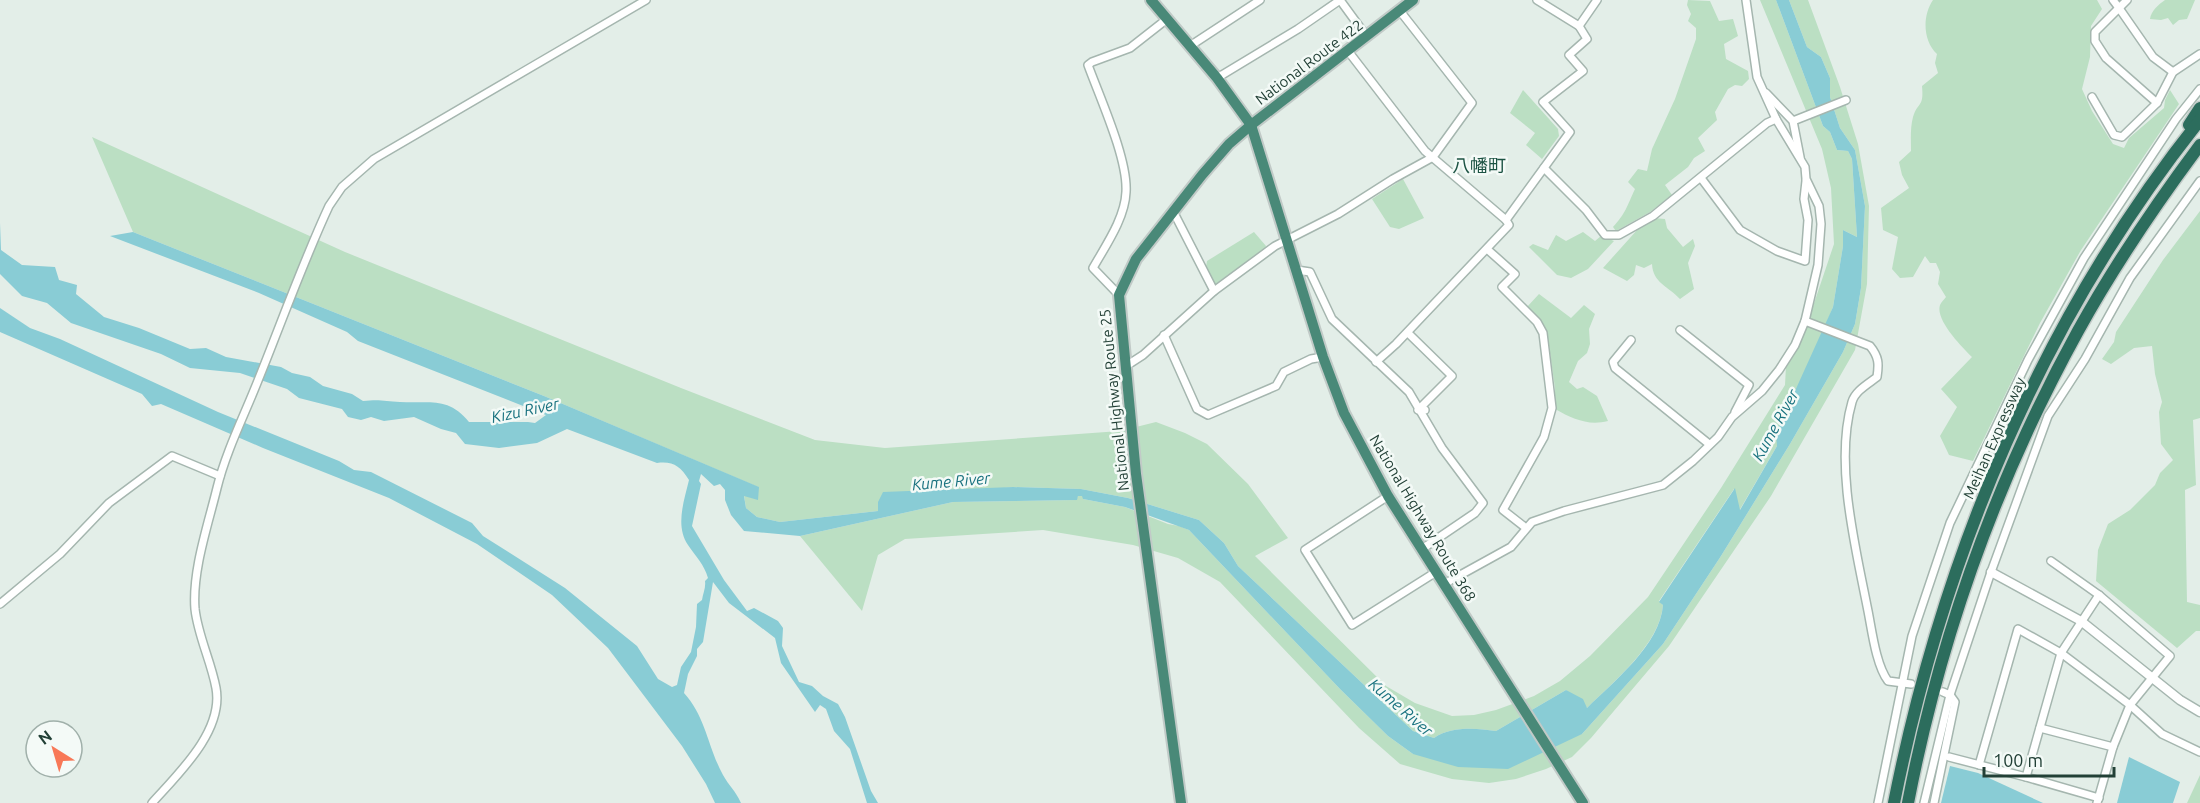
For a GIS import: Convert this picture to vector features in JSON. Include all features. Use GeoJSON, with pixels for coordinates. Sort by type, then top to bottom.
{"type":"FeatureCollection","features":[{"type":"Feature","properties":{"kind":"highway"},"geometry":{"type":"LineString","coordinates":[[1151,0],[1217,78],[1251,125]]}},
{"type":"Feature","properties":{"kind":"highway","name":"National Route 422"},"geometry":{"type":"LineString","coordinates":[[1251,125],[1413,0]]}},
{"type":"Feature","properties":{"kind":"highway"},"geometry":{"type":"LineString","coordinates":[[2160,172],[2200,108]]}},
{"type":"Feature","properties":{"kind":"highway","name":"Meihan Expressway"},"geometry":{"type":"LineString","coordinates":[[1892,803],[1947,598],[1967,536],[1999,459],[2040,373],[2095,273],[2160,172],[2200,120]]}},
{"type":"Feature","properties":{"kind":"highway","name":"National Highway Route 25"},"geometry":{"type":"LineString","coordinates":[[1181,803],[1137,486],[1119,295],[1136,259],[1173,211],[1222,152],[1251,125]]}},
{"type":"Feature","properties":{"kind":"highway","name":"National Highway Route 368"},"geometry":{"type":"LineString","coordinates":[[1251,125],[1323,357],[1344,413],[1388,496],[1582,803]]}},
{"type":"Feature","properties":{"kind":"highway","name":"Meihan Expressway"},"geometry":{"type":"LineString","coordinates":[[1908,803],[1916,759],[1960,600],[1981,540],[2025,434],[2078,330],[2106,282],[2147,219],[2200,145]]}},
{"type":"Feature","properties":{"kind":"highway"},"geometry":{"type":"LineString","coordinates":[[2106,282],[2200,154]]}},
{"type":"Feature","properties":{"kind":"street"},"geometry":{"type":"LineString","coordinates":[[152,803],[195,754],[204,740],[217,700],[216,688],[195,610],[195,591],[221,473],[329,206],[342,187],[374,159],[646,0]]}},
{"type":"Feature","properties":{"kind":"street"},"geometry":{"type":"LineString","coordinates":[[1190,46],[1260,0]]}},
{"type":"Feature","properties":{"kind":"street"},"geometry":{"type":"LineString","coordinates":[[1217,78],[1298,29],[1340,0],[1367,37]]}},
{"type":"Feature","properties":{"kind":"street"},"geometry":{"type":"LineString","coordinates":[[1506,220],[1570,132],[1543,102],[1583,71],[1569,55],[1587,39],[1579,26],[1537,0]]}},
{"type":"Feature","properties":{"kind":"street"},"geometry":{"type":"LineString","coordinates":[[1579,26],[1596,0]]}},
{"type":"Feature","properties":{"kind":"street"},"geometry":{"type":"LineString","coordinates":[[1701,178],[1740,230],[1777,251],[1805,261],[1808,220],[1804,199],[1805,167],[1776,119],[1757,77],[1751,48],[1750,21],[1746,0]]}},
{"type":"Feature","properties":{"kind":"street"},"geometry":{"type":"LineString","coordinates":[[2113,0],[2153,57],[2173,72]]}},
{"type":"Feature","properties":{"kind":"street"},"geometry":{"type":"LineString","coordinates":[[2127,0],[2095,32],[2095,41],[2106,58],[2157,103]]}},
{"type":"Feature","properties":{"kind":"street"},"geometry":{"type":"LineString","coordinates":[[1126,366],[1143,355],[1214,291],[1275,246],[1338,214],[1433,157],[1473,103],[1400,11]]}},
{"type":"Feature","properties":{"kind":"street"},"geometry":{"type":"LineString","coordinates":[[1119,295],[1094,267],[1122,210],[1126,192],[1124,166],[1088,65],[1130,48],[1167,19]]}},
{"type":"Feature","properties":{"kind":"street"},"geometry":{"type":"LineString","coordinates":[[1348,51],[1425,151],[1509,225],[1408,333],[1376,362]]}},
{"type":"Feature","properties":{"kind":"street"},"geometry":{"type":"LineString","coordinates":[[2092,97],[2114,135],[2122,137],[2157,103],[2173,72],[2200,54]]}},
{"type":"Feature","properties":{"kind":"street"},"geometry":{"type":"LineString","coordinates":[[1878,803],[1912,636],[1950,523],[2028,360],[2084,258],[2176,119],[2200,88]]}},
{"type":"Feature","properties":{"kind":"street"},"geometry":{"type":"LineString","coordinates":[[1762,89],[1793,121],[1800,159]]}},
{"type":"Feature","properties":{"kind":"street"},"geometry":{"type":"LineString","coordinates":[[1793,121],[1845,100]]}},
{"type":"Feature","properties":{"kind":"street"},"geometry":{"type":"LineString","coordinates":[[1544,168],[1587,210],[1605,235],[1619,235],[1653,216],[1767,123],[1776,119]]}},
{"type":"Feature","properties":{"kind":"street"},"geometry":{"type":"LineString","coordinates":[[1732,417],[1762,391],[1779,370],[1795,345],[1805,321],[1818,265],[1821,224],[1819,206],[1806,178]]}},
{"type":"Feature","properties":{"kind":"street"},"geometry":{"type":"LineString","coordinates":[[1924,803],[1946,693],[2048,416],[2085,359],[2130,278],[2200,180]]}},
{"type":"Feature","properties":{"kind":"street"},"geometry":{"type":"LineString","coordinates":[[1173,211],[1214,291]]}},
{"type":"Feature","properties":{"kind":"street"},"geometry":{"type":"LineString","coordinates":[[1487,249],[1515,274],[1502,287],[1529,314],[1543,333],[1551,387],[1550,420],[1544,437],[1503,510],[1526,528]]}},
{"type":"Feature","properties":{"kind":"street"},"geometry":{"type":"LineString","coordinates":[[1297,270],[1310,272],[1332,319],[1409,392],[1422,410],[1442,448],[1483,502],[1475,513],[1422,549]]}},
{"type":"Feature","properties":{"kind":"street"},"geometry":{"type":"LineString","coordinates":[[1805,321],[1870,346],[1877,354],[1879,364],[1877,377],[1856,394],[1848,418],[1845,460],[1853,529],[1884,676],[1887,681],[1911,684]]}},
{"type":"Feature","properties":{"kind":"street"},"geometry":{"type":"LineString","coordinates":[[1444,584],[1511,547],[1532,522],[1543,517],[1663,485],[1718,437],[1749,385],[1680,330]]}},
{"type":"Feature","properties":{"kind":"street"},"geometry":{"type":"LineString","coordinates":[[1408,333],[1452,376],[1422,410]]}},
{"type":"Feature","properties":{"kind":"street"},"geometry":{"type":"LineString","coordinates":[[1164,335],[1197,409],[1208,415],[1276,386],[1284,372],[1311,359],[1323,357]]}},
{"type":"Feature","properties":{"kind":"street"},"geometry":{"type":"LineString","coordinates":[[1631,340],[1613,362],[1615,368],[1709,444]]}},
{"type":"Feature","properties":{"kind":"street"},"geometry":{"type":"LineString","coordinates":[[0,604],[60,554],[109,502],[172,456],[221,473]]}},
{"type":"Feature","properties":{"kind":"street"},"geometry":{"type":"LineString","coordinates":[[1388,496],[1305,550],[1352,625],[1436,572]]}},
{"type":"Feature","properties":{"kind":"street"},"geometry":{"type":"LineString","coordinates":[[1949,757],[2026,777],[2098,801],[2113,747],[2130,705],[2170,656],[2099,595],[2051,561]]}},
{"type":"Feature","properties":{"kind":"street"},"geometry":{"type":"LineString","coordinates":[[1991,572],[2081,621],[2151,678],[2200,712]]}},
{"type":"Feature","properties":{"kind":"street"},"geometry":{"type":"LineString","coordinates":[[2026,777],[2061,653],[2099,595]]}},
{"type":"Feature","properties":{"kind":"street"},"geometry":{"type":"LineString","coordinates":[[1979,765],[2018,629],[2061,653],[2130,705],[2162,734],[2200,752]]}},
{"type":"Feature","properties":{"kind":"street"},"geometry":{"type":"LineString","coordinates":[[1934,803],[1955,702],[1946,693]]}},
{"type":"Feature","properties":{"kind":"street"},"geometry":{"type":"LineString","coordinates":[[2040,728],[2113,747]]}},
{"type":"Feature","properties":{"kind":"green space"},"geometry":{"type":"Polygon","coordinates":[[[1688,0],[1710,1],[1719,21],[1733,19],[1738,36],[1724,44],[1726,59],[1748,71],[1749,79],[1742,86],[1735,85],[1728,89],[1715,112],[1717,120],[1698,138],[1705,151],[1665,185],[1672,195],[1650,212],[1616,231],[1613,227],[1624,213],[1635,189],[1628,182],[1638,169],[1647,171],[1652,149],[1675,99],[1696,39],[1696,28],[1688,21],[1691,14],[1687,5],[1688,0]]]}},
{"type":"Feature","properties":{"kind":"green space"},"geometry":{"type":"Polygon","coordinates":[[[1760,0],[1776,0],[1823,126],[1830,132],[1837,150],[1848,151],[1852,159],[1857,237],[1843,230],[1843,246],[1833,307],[1777,446],[1739,511],[1734,489],[1659,601],[1663,605],[1660,620],[1644,648],[1622,674],[1587,708],[1566,690],[1496,731],[1456,730],[1434,738],[1413,731],[1238,566],[1224,543],[1199,520],[1128,498],[1081,489],[1013,487],[878,502],[878,511],[780,522],[757,517],[746,508],[744,495],[758,487],[544,396],[133,232],[92,137],[345,252],[815,440],[885,448],[1120,431],[1156,422],[1185,433],[1207,444],[1248,484],[1288,538],[1255,556],[1386,686],[1415,703],[1452,716],[1474,715],[1496,710],[1534,696],[1560,681],[1590,656],[1648,597],[1721,488],[1785,385],[1786,366],[1805,330],[1834,244],[1831,188],[1822,149],[1760,0]]]}},
{"type":"Feature","properties":{"kind":"green space"},"geometry":{"type":"Polygon","coordinates":[[[1789,0],[1808,0],[1858,144],[1869,206],[1867,284],[1855,350],[1771,496],[1669,646],[1591,738],[1572,757],[1516,779],[1489,783],[1452,779],[1400,764],[1359,728],[1220,582],[1178,558],[1133,545],[1043,530],[905,539],[878,555],[862,611],[800,536],[953,502],[1076,500],[1078,496],[1083,496],[1083,499],[1125,507],[1189,530],[1340,689],[1388,736],[1413,754],[1582,734],[1663,644],[1790,444],[1843,352],[1855,324],[1861,288],[1865,206],[1855,150],[1840,128],[1830,97],[1830,78],[1821,57],[1807,47],[1789,0]]]}},
{"type":"Feature","properties":{"kind":"green space"},"geometry":{"type":"Polygon","coordinates":[[[1933,0],[2097,0],[2102,9],[2091,26],[2090,57],[2082,89],[2092,111],[2113,144],[2124,148],[2129,138],[2164,108],[2170,90],[2179,104],[2081,250],[2040,323],[1973,461],[1949,455],[1940,436],[1957,407],[1941,389],[1972,357],[1950,333],[1941,318],[1940,305],[1946,297],[1938,284],[1940,272],[1936,263],[1930,263],[1925,256],[1913,277],[1900,278],[1892,269],[1898,237],[1883,230],[1881,208],[1909,188],[1902,175],[1899,162],[1911,151],[1912,121],[1921,101],[1922,86],[1938,73],[1935,63],[1937,54],[1929,42],[1926,28],[1927,13],[1933,0]]]}},
{"type":"Feature","properties":{"kind":"green space"},"geometry":{"type":"Polygon","coordinates":[[[2165,0],[2195,0],[2187,19],[2179,20],[2173,25],[2168,18],[2150,19],[2154,11],[2165,0]]]}},
{"type":"Feature","properties":{"kind":"green space"},"geometry":{"type":"Polygon","coordinates":[[[1523,90],[1558,129],[1559,136],[1542,159],[1526,145],[1535,133],[1510,113],[1523,90]]]}},
{"type":"Feature","properties":{"kind":"green space"},"geometry":{"type":"Polygon","coordinates":[[[1403,179],[1424,218],[1399,229],[1390,227],[1372,199],[1403,179]]]}},
{"type":"Feature","properties":{"kind":"green space"},"geometry":{"type":"Polygon","coordinates":[[[2200,211],[2200,418],[2193,420],[2196,485],[2185,490],[2187,602],[2200,605],[2200,631],[2196,631],[2177,648],[2096,581],[2098,550],[2108,524],[2130,510],[2155,485],[2160,473],[2173,460],[2161,444],[2159,412],[2162,402],[2155,374],[2152,346],[2134,348],[2111,364],[2102,359],[2114,342],[2116,332],[2163,260],[2200,211]]]}},
{"type":"Feature","properties":{"kind":"green space"},"geometry":{"type":"Polygon","coordinates":[[[1654,218],[1665,219],[1667,228],[1683,247],[1693,239],[1695,246],[1688,263],[1694,289],[1680,299],[1658,280],[1652,264],[1644,268],[1636,265],[1634,275],[1627,281],[1603,268],[1638,229],[1654,218]]]}},
{"type":"Feature","properties":{"kind":"green space"},"geometry":{"type":"Polygon","coordinates":[[[1254,232],[1266,246],[1265,249],[1214,285],[1206,267],[1207,261],[1254,232]]]}},
{"type":"Feature","properties":{"kind":"green space"},"geometry":{"type":"Polygon","coordinates":[[[1583,232],[1595,241],[1601,236],[1614,241],[1588,269],[1571,278],[1557,275],[1529,247],[1533,244],[1548,250],[1556,235],[1566,241],[1583,232]]]}},
{"type":"Feature","properties":{"kind":"green space"},"geometry":{"type":"Polygon","coordinates":[[[1539,294],[1571,318],[1584,305],[1595,314],[1589,329],[1590,344],[1587,353],[1578,361],[1569,382],[1577,389],[1583,387],[1597,396],[1608,421],[1594,423],[1581,421],[1555,409],[1555,388],[1547,332],[1540,320],[1527,307],[1539,294]]]}},
{"type":"Feature","properties":{"kind":"green space"},"geometry":{"type":"Polygon","coordinates":[[[2200,775],[2200,803],[2187,803],[2200,775]]]}},
{"type":"Feature","properties":{"kind":"water"},"geometry":{"type":"Polygon","coordinates":[[[1776,0],[1789,0],[1807,47],[1821,57],[1830,78],[1830,97],[1840,128],[1855,150],[1865,206],[1861,288],[1855,324],[1843,352],[1790,444],[1663,644],[1582,734],[1508,769],[1458,767],[1413,754],[1388,736],[1340,689],[1189,530],[1125,507],[1078,496],[1077,500],[953,502],[800,536],[744,531],[731,515],[725,500],[725,490],[720,484],[714,486],[701,474],[692,526],[724,580],[747,611],[754,608],[778,621],[783,628],[782,646],[799,682],[812,686],[823,696],[838,704],[845,717],[871,791],[878,803],[867,803],[850,749],[834,731],[826,709],[820,705],[815,712],[781,663],[775,638],[729,603],[713,582],[703,642],[697,649],[697,656],[688,674],[684,693],[702,722],[723,775],[741,803],[715,803],[682,746],[608,648],[552,595],[477,544],[389,498],[263,448],[161,404],[152,406],[142,394],[0,332],[0,308],[30,328],[60,339],[218,412],[339,461],[354,470],[371,472],[472,523],[483,536],[565,588],[637,646],[658,679],[672,687],[677,685],[681,667],[691,652],[696,627],[697,604],[702,600],[705,581],[708,578],[684,538],[681,522],[689,480],[676,466],[657,463],[567,429],[537,443],[499,448],[465,444],[456,433],[414,417],[384,421],[371,417],[361,420],[348,417],[342,409],[299,398],[287,389],[240,373],[190,368],[161,354],[71,323],[47,303],[22,296],[0,274],[0,223],[1,250],[22,265],[55,267],[59,280],[77,285],[76,294],[104,317],[139,328],[190,349],[206,348],[226,357],[281,367],[292,373],[310,377],[323,386],[352,394],[363,401],[438,403],[453,408],[469,422],[535,423],[546,415],[358,341],[347,332],[259,293],[110,236],[133,232],[544,396],[759,487],[758,500],[744,496],[746,508],[757,517],[780,522],[878,511],[878,502],[883,492],[1013,487],[1081,489],[1128,498],[1199,520],[1224,543],[1238,566],[1413,731],[1434,738],[1456,730],[1496,731],[1566,690],[1583,699],[1587,708],[1645,648],[1660,620],[1663,605],[1659,602],[1735,488],[1740,510],[1777,446],[1776,433],[1833,307],[1843,246],[1843,230],[1857,237],[1852,159],[1848,151],[1837,150],[1830,132],[1823,126],[1776,0]]]}},
{"type":"Feature","properties":{"kind":"water"},"geometry":{"type":"Polygon","coordinates":[[[2129,757],[2180,782],[2173,803],[2117,803],[2129,757]]]}},
{"type":"Feature","properties":{"kind":"water"},"geometry":{"type":"Polygon","coordinates":[[[1950,766],[1978,773],[2043,803],[1941,803],[1950,766]]]}},
{"type":"Feature","properties":{"kind":"district","name":"八幡町"},"geometry":{"type":"Point","coordinates":[1479,165]}},
{"type":"Feature","properties":{"kind":"water label","name":"Kizu River"},"geometry":{"type":"Point","coordinates":[525,410]}},
{"type":"Feature","properties":{"kind":"water label","name":"Kume River"},"geometry":{"type":"Point","coordinates":[1775,425]}},
{"type":"Feature","properties":{"kind":"water label","name":"Kume River"},"geometry":{"type":"Point","coordinates":[951,481]}},
{"type":"Feature","properties":{"kind":"water label","name":"Kume River"},"geometry":{"type":"Point","coordinates":[1401,707]}}]}
